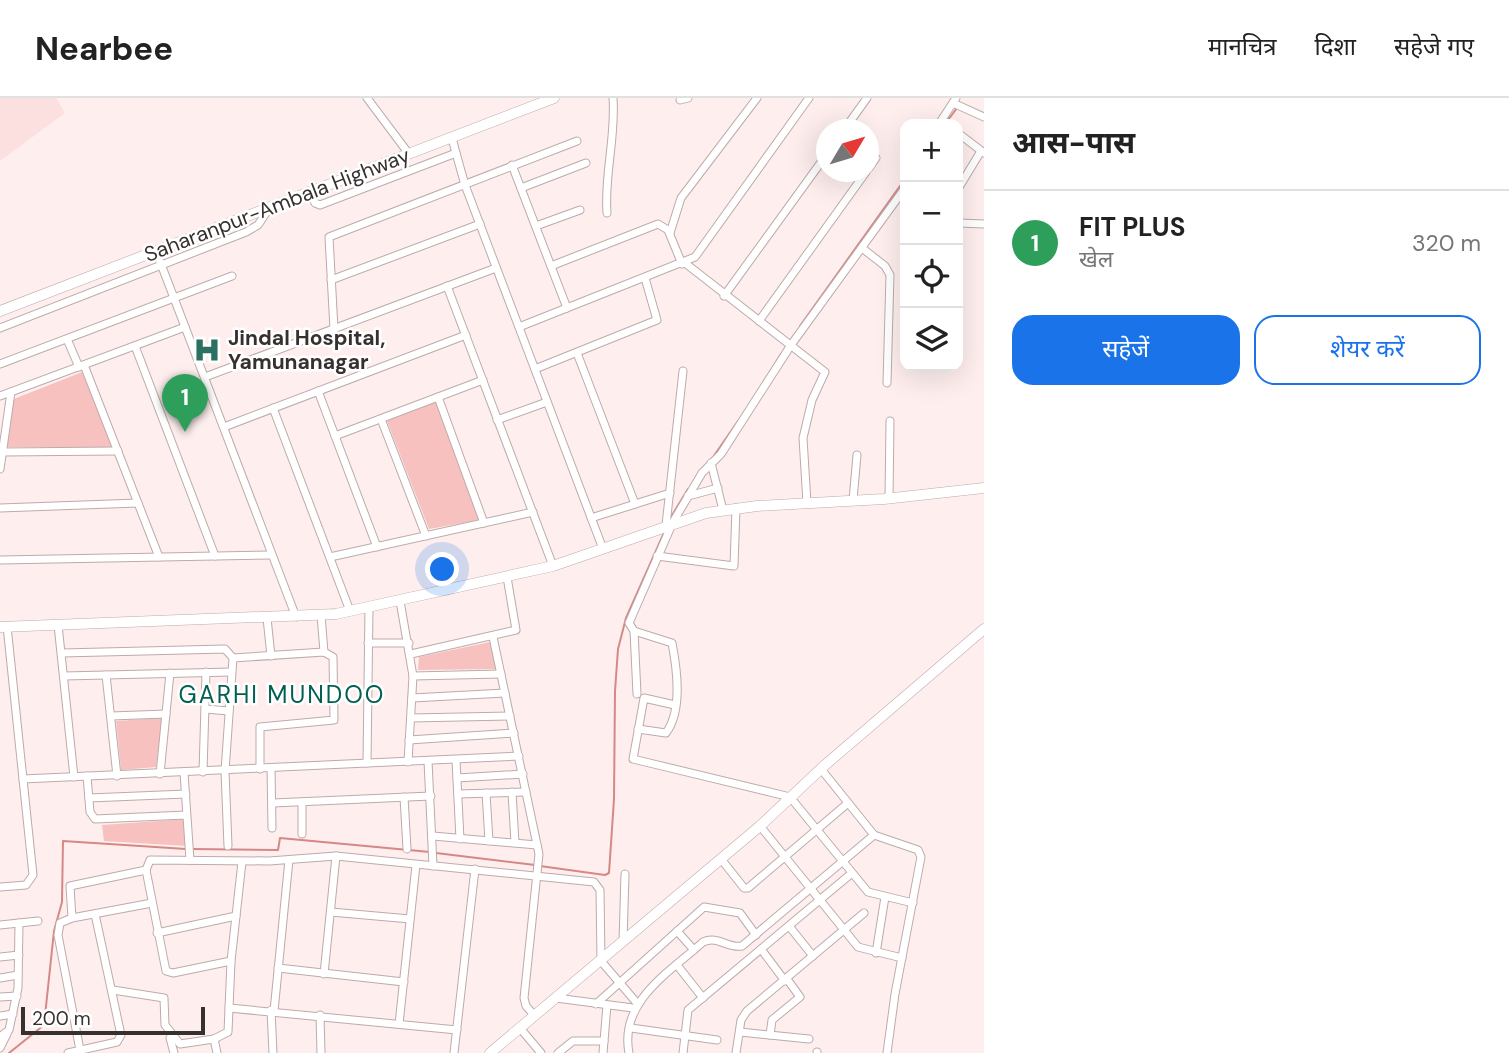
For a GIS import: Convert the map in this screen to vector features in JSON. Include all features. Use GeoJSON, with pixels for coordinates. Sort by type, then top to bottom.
{"type":"FeatureCollection","features":[{"type":"Feature","properties":{"kind":"street"},"geometry":{"type":"LineString","coordinates":[[367,98],[409,154]]}},
{"type":"Feature","properties":{"kind":"street"},"geometry":{"type":"LineString","coordinates":[[607,213],[605,188],[612,155],[613,98]]}},
{"type":"Feature","properties":{"kind":"street"},"geometry":{"type":"LineString","coordinates":[[670,233],[681,198],[757,98]]}},
{"type":"Feature","properties":{"kind":"street"},"geometry":{"type":"LineString","coordinates":[[519,327],[695,257],[809,98]]}},
{"type":"Feature","properties":{"kind":"street"},"geometry":{"type":"LineString","coordinates":[[852,119],[867,98]]}},
{"type":"Feature","properties":{"kind":"street","name":"Saharanpur-Ambala Highway"},"geometry":{"type":"LineString","coordinates":[[0,311],[551,99]]}},
{"type":"Feature","properties":{"kind":"street"},"geometry":{"type":"LineString","coordinates":[[945,119],[956,103],[984,117]]}},
{"type":"Feature","properties":{"kind":"street"},"geometry":{"type":"LineString","coordinates":[[963,137],[983,152],[963,182]]}},
{"type":"Feature","properties":{"kind":"street"},"geometry":{"type":"LineString","coordinates":[[452,138],[465,186],[603,549]]}},
{"type":"Feature","properties":{"kind":"street"},"geometry":{"type":"LineString","coordinates":[[334,329],[329,237],[577,141]]}},
{"type":"Feature","properties":{"kind":"street"},"geometry":{"type":"LineString","coordinates":[[311,192],[316,203],[320,205],[456,153]]}},
{"type":"Feature","properties":{"kind":"street"},"geometry":{"type":"LineString","coordinates":[[521,188],[586,163]]}},
{"type":"Feature","properties":{"kind":"street"},"geometry":{"type":"LineString","coordinates":[[512,165],[567,308]]}},
{"type":"Feature","properties":{"kind":"street"},"geometry":{"type":"LineString","coordinates":[[724,296],[816,169]]}},
{"type":"Feature","properties":{"kind":"street"},"geometry":{"type":"LineString","coordinates":[[759,321],[858,182]]}},
{"type":"Feature","properties":{"kind":"street"},"geometry":{"type":"LineString","coordinates":[[637,694],[634,631],[629,623],[669,524],[711,463],[721,454],[789,343],[900,195]]}},
{"type":"Feature","properties":{"kind":"street"},"geometry":{"type":"LineString","coordinates":[[0,328],[253,229],[270,208]]}},
{"type":"Feature","properties":{"kind":"street"},"geometry":{"type":"LineString","coordinates":[[536,226],[580,210]]}},
{"type":"Feature","properties":{"kind":"street"},"geometry":{"type":"LineString","coordinates":[[963,223],[984,224]]}},
{"type":"Feature","properties":{"kind":"street"},"geometry":{"type":"LineString","coordinates":[[331,280],[480,224]]}},
{"type":"Feature","properties":{"kind":"street"},"geometry":{"type":"LineString","coordinates":[[551,265],[658,224],[670,233],[684,263],[825,372],[812,400],[803,438],[807,503]]}},
{"type":"Feature","properties":{"kind":"street"},"geometry":{"type":"LineString","coordinates":[[862,248],[885,266],[890,275],[887,383]]}},
{"type":"Feature","properties":{"kind":"street"},"geometry":{"type":"LineString","coordinates":[[156,251],[296,617]]}},
{"type":"Feature","properties":{"kind":"street"},"geometry":{"type":"LineString","coordinates":[[205,377],[496,268]]}},
{"type":"Feature","properties":{"kind":"street"},"geometry":{"type":"LineString","coordinates":[[0,364],[232,276]]}},
{"type":"Feature","properties":{"kind":"street"},"geometry":{"type":"LineString","coordinates":[[535,369],[657,320],[645,278]]}},
{"type":"Feature","properties":{"kind":"street"},"geometry":{"type":"LineString","coordinates":[[447,286],[553,566]]}},
{"type":"Feature","properties":{"kind":"street"},"geometry":{"type":"LineString","coordinates":[[0,396],[185,327]]}},
{"type":"Feature","properties":{"kind":"street"},"geometry":{"type":"LineString","coordinates":[[224,427],[466,335]]}},
{"type":"Feature","properties":{"kind":"street"},"geometry":{"type":"LineString","coordinates":[[67,339],[118,451],[159,557]]}},
{"type":"Feature","properties":{"kind":"street"},"geometry":{"type":"LineString","coordinates":[[135,346],[215,556]]}},
{"type":"Feature","properties":{"kind":"street"},"geometry":{"type":"LineString","coordinates":[[577,353],[635,504]]}},
{"type":"Feature","properties":{"kind":"street"},"geometry":{"type":"LineString","coordinates":[[669,524],[683,371]]}},
{"type":"Feature","properties":{"kind":"street"},"geometry":{"type":"LineString","coordinates":[[335,436],[483,380]]}},
{"type":"Feature","properties":{"kind":"street"},"geometry":{"type":"LineString","coordinates":[[318,391],[377,547]]}},
{"type":"Feature","properties":{"kind":"street"},"geometry":{"type":"LineString","coordinates":[[0,469],[11,392]]}},
{"type":"Feature","properties":{"kind":"street"},"geometry":{"type":"LineString","coordinates":[[438,397],[484,523]]}},
{"type":"Feature","properties":{"kind":"street"},"geometry":{"type":"LineString","coordinates":[[497,420],[547,401]]}},
{"type":"Feature","properties":{"kind":"street"},"geometry":{"type":"LineString","coordinates":[[273,408],[350,611]]}},
{"type":"Feature","properties":{"kind":"street"},"geometry":{"type":"LineString","coordinates":[[381,419],[426,536]]}},
{"type":"Feature","properties":{"kind":"street"},"geometry":{"type":"LineString","coordinates":[[889,499],[890,421]]}},
{"type":"Feature","properties":{"kind":"street"},"geometry":{"type":"LineString","coordinates":[[2,452],[118,451]]}},
{"type":"Feature","properties":{"kind":"street"},"geometry":{"type":"LineString","coordinates":[[853,500],[857,455]]}},
{"type":"Feature","properties":{"kind":"street"},"geometry":{"type":"LineString","coordinates":[[711,463],[723,510]]}},
{"type":"Feature","properties":{"kind":"street"},"geometry":{"type":"LineString","coordinates":[[688,496],[718,488]]}},
{"type":"Feature","properties":{"kind":"street"},"geometry":{"type":"LineString","coordinates":[[0,887],[26,885],[33,875],[3,627],[296,617],[350,611],[553,566],[669,524],[723,510],[889,499],[984,488]]}},
{"type":"Feature","properties":{"kind":"street"},"geometry":{"type":"LineString","coordinates":[[591,518],[670,493]]}},
{"type":"Feature","properties":{"kind":"street"},"geometry":{"type":"LineString","coordinates":[[0,508],[138,503]]}},
{"type":"Feature","properties":{"kind":"street"},"geometry":{"type":"LineString","coordinates":[[657,556],[734,566],[736,508]]}},
{"type":"Feature","properties":{"kind":"street"},"geometry":{"type":"LineString","coordinates":[[330,557],[533,512]]}},
{"type":"Feature","properties":{"kind":"street"},"geometry":{"type":"LineString","coordinates":[[0,560],[272,555]]}},
{"type":"Feature","properties":{"kind":"street"},"geometry":{"type":"LineString","coordinates":[[411,654],[513,632],[517,627],[507,577]]}},
{"type":"Feature","properties":{"kind":"street"},"geometry":{"type":"LineString","coordinates":[[400,601],[413,676],[408,762]]}},
{"type":"Feature","properties":{"kind":"street"},"geometry":{"type":"LineString","coordinates":[[367,763],[369,607]]}},
{"type":"Feature","properties":{"kind":"street"},"geometry":{"type":"LineString","coordinates":[[321,615],[324,652]]}},
{"type":"Feature","properties":{"kind":"street"},"geometry":{"type":"LineString","coordinates":[[267,618],[271,656]]}},
{"type":"Feature","properties":{"kind":"street"},"geometry":{"type":"LineString","coordinates":[[58,625],[74,777]]}},
{"type":"Feature","properties":{"kind":"street"},"geometry":{"type":"LineString","coordinates":[[490,1053],[760,826],[821,769],[984,629]]}},
{"type":"Feature","properties":{"kind":"street"},"geometry":{"type":"LineString","coordinates":[[634,631],[672,643],[676,673],[675,705],[666,733],[638,729]]}},
{"type":"Feature","properties":{"kind":"street"},"geometry":{"type":"LineString","coordinates":[[493,637],[537,845],[539,869],[524,998],[526,1006],[535,1016]]}},
{"type":"Feature","properties":{"kind":"street"},"geometry":{"type":"LineString","coordinates":[[368,643],[409,643]]}},
{"type":"Feature","properties":{"kind":"street"},"geometry":{"type":"LineString","coordinates":[[62,653],[225,649],[233,658],[225,771],[228,846]]}},
{"type":"Feature","properties":{"kind":"street"},"geometry":{"type":"LineString","coordinates":[[233,658],[324,652],[332,657],[334,720],[327,723],[260,727],[260,769]]}},
{"type":"Feature","properties":{"kind":"street"},"geometry":{"type":"LineString","coordinates":[[203,772],[206,672]]}},
{"type":"Feature","properties":{"kind":"street"},"geometry":{"type":"LineString","coordinates":[[64,676],[231,672]]}},
{"type":"Feature","properties":{"kind":"street"},"geometry":{"type":"LineString","coordinates":[[160,774],[170,673]]}},
{"type":"Feature","properties":{"kind":"street"},"geometry":{"type":"LineString","coordinates":[[413,676],[501,674]]}},
{"type":"Feature","properties":{"kind":"street"},"geometry":{"type":"LineString","coordinates":[[106,675],[117,776]]}},
{"type":"Feature","properties":{"kind":"street"},"geometry":{"type":"LineString","coordinates":[[412,698],[505,693]]}},
{"type":"Feature","properties":{"kind":"street"},"geometry":{"type":"LineString","coordinates":[[675,705],[646,697],[632,754],[636,761],[790,797],[868,892],[913,903]]}},
{"type":"Feature","properties":{"kind":"street"},"geometry":{"type":"LineString","coordinates":[[205,709],[229,711]]}},
{"type":"Feature","properties":{"kind":"street"},"geometry":{"type":"LineString","coordinates":[[111,716],[166,714]]}},
{"type":"Feature","properties":{"kind":"street"},"geometry":{"type":"LineString","coordinates":[[411,718],[510,716]]}},
{"type":"Feature","properties":{"kind":"street"},"geometry":{"type":"LineString","coordinates":[[410,740],[514,733]]}},
{"type":"Feature","properties":{"kind":"street"},"geometry":{"type":"LineString","coordinates":[[23,779],[519,756]]}},
{"type":"Feature","properties":{"kind":"street"},"geometry":{"type":"LineString","coordinates":[[456,760],[460,839]]}},
{"type":"Feature","properties":{"kind":"street"},"geometry":{"type":"LineString","coordinates":[[428,761],[433,866]]}},
{"type":"Feature","properties":{"kind":"street"},"geometry":{"type":"LineString","coordinates":[[271,768],[272,828]]}},
{"type":"Feature","properties":{"kind":"street"},"geometry":{"type":"LineString","coordinates":[[821,769],[874,835],[920,852],[887,1053]]}},
{"type":"Feature","properties":{"kind":"street"},"geometry":{"type":"LineString","coordinates":[[184,773],[190,853]]}},
{"type":"Feature","properties":{"kind":"street"},"geometry":{"type":"LineString","coordinates":[[457,778],[523,774]]}},
{"type":"Feature","properties":{"kind":"street"},"geometry":{"type":"LineString","coordinates":[[87,776],[92,816],[98,820],[186,815]]}},
{"type":"Feature","properties":{"kind":"street"},"geometry":{"type":"LineString","coordinates":[[512,792],[514,843]]}},
{"type":"Feature","properties":{"kind":"street"},"geometry":{"type":"LineString","coordinates":[[458,794],[526,792]]}},
{"type":"Feature","properties":{"kind":"street"},"geometry":{"type":"LineString","coordinates":[[486,793],[489,841]]}},
{"type":"Feature","properties":{"kind":"street"},"geometry":{"type":"LineString","coordinates":[[89,798],[186,794]]}},
{"type":"Feature","properties":{"kind":"street"},"geometry":{"type":"LineString","coordinates":[[273,803],[431,796]]}},
{"type":"Feature","properties":{"kind":"street"},"geometry":{"type":"LineString","coordinates":[[404,797],[407,849]]}},
{"type":"Feature","properties":{"kind":"street"},"geometry":{"type":"LineString","coordinates":[[302,802],[302,834]]}},
{"type":"Feature","properties":{"kind":"street"},"geometry":{"type":"LineString","coordinates":[[721,859],[746,889],[848,803]]}},
{"type":"Feature","properties":{"kind":"street"},"geometry":{"type":"LineString","coordinates":[[760,826],[858,947],[902,958]]}},
{"type":"Feature","properties":{"kind":"street"},"geometry":{"type":"LineString","coordinates":[[629,1053],[635,1005],[677,965],[709,939],[738,948],[874,835]]}},
{"type":"Feature","properties":{"kind":"street"},"geometry":{"type":"LineString","coordinates":[[433,836],[537,845]]}},
{"type":"Feature","properties":{"kind":"street"},"geometry":{"type":"LineString","coordinates":[[231,961],[169,973],[163,965],[147,863],[154,859],[190,853],[242,862],[336,856],[475,869],[539,869],[594,881],[599,886],[601,961],[635,1005]]}},
{"type":"Feature","properties":{"kind":"street"},"geometry":{"type":"LineString","coordinates":[[324,974],[336,856]]}},
{"type":"Feature","properties":{"kind":"street"},"geometry":{"type":"LineString","coordinates":[[273,1053],[273,1010],[289,860]]}},
{"type":"Feature","properties":{"kind":"street"},"geometry":{"type":"LineString","coordinates":[[169,1034],[180,1044],[214,1039],[225,1035],[230,1028],[231,961],[242,862]]}},
{"type":"Feature","properties":{"kind":"street"},"geometry":{"type":"LineString","coordinates":[[400,1024],[416,865]]}},
{"type":"Feature","properties":{"kind":"street"},"geometry":{"type":"LineString","coordinates":[[454,1053],[475,869]]}},
{"type":"Feature","properties":{"kind":"street"},"geometry":{"type":"LineString","coordinates":[[72,918],[70,886],[146,870]]}},
{"type":"Feature","properties":{"kind":"street"},"geometry":{"type":"LineString","coordinates":[[683,1053],[688,1010],[852,873]]}},
{"type":"Feature","properties":{"kind":"street"},"geometry":{"type":"LineString","coordinates":[[623,943],[625,874]]}},
{"type":"Feature","properties":{"kind":"street"},"geometry":{"type":"LineString","coordinates":[[876,953],[886,897]]}},
{"type":"Feature","properties":{"kind":"street"},"geometry":{"type":"LineString","coordinates":[[80,1050],[58,935],[60,923],[72,918],[152,903]]}},
{"type":"Feature","properties":{"kind":"street"},"geometry":{"type":"LineString","coordinates":[[596,1004],[699,911],[709,906],[740,913],[756,935]]}},
{"type":"Feature","properties":{"kind":"street"},"geometry":{"type":"LineString","coordinates":[[331,912],[410,919]]}},
{"type":"Feature","properties":{"kind":"street"},"geometry":{"type":"LineString","coordinates":[[736,1053],[741,1020],[747,1011],[864,913]]}},
{"type":"Feature","properties":{"kind":"street"},"geometry":{"type":"LineString","coordinates":[[68,1053],[106,1049],[117,1042],[121,1035],[95,914]]}},
{"type":"Feature","properties":{"kind":"street"},"geometry":{"type":"LineString","coordinates":[[157,933],[236,916]]}},
{"type":"Feature","properties":{"kind":"street"},"geometry":{"type":"LineString","coordinates":[[0,925],[38,921]]}},
{"type":"Feature","properties":{"kind":"street"},"geometry":{"type":"LineString","coordinates":[[0,1048],[13,1014],[16,996],[19,975],[19,923]]}},
{"type":"Feature","properties":{"kind":"street"},"geometry":{"type":"LineString","coordinates":[[789,926],[813,956]]}},
{"type":"Feature","properties":{"kind":"street"},"geometry":{"type":"LineString","coordinates":[[677,931],[694,950]]}},
{"type":"Feature","properties":{"kind":"street"},"geometry":{"type":"LineString","coordinates":[[761,949],[800,997],[772,1020],[770,1035]]}},
{"type":"Feature","properties":{"kind":"street"},"geometry":{"type":"LineString","coordinates":[[0,957],[19,955]]}},
{"type":"Feature","properties":{"kind":"street"},"geometry":{"type":"LineString","coordinates":[[677,965],[702,998]]}},
{"type":"Feature","properties":{"kind":"street"},"geometry":{"type":"LineString","coordinates":[[278,968],[404,982]]}},
{"type":"Feature","properties":{"kind":"street"},"geometry":{"type":"LineString","coordinates":[[0,978],[19,975]]}},
{"type":"Feature","properties":{"kind":"street"},"geometry":{"type":"LineString","coordinates":[[113,990],[164,998],[165,1025],[174,1053]]}},
{"type":"Feature","properties":{"kind":"street"},"geometry":{"type":"LineString","coordinates":[[0,997],[16,996]]}},
{"type":"Feature","properties":{"kind":"street"},"geometry":{"type":"LineString","coordinates":[[556,998],[607,1005],[635,1005]]}},
{"type":"Feature","properties":{"kind":"street"},"geometry":{"type":"LineString","coordinates":[[603,1053],[607,1005]]}},
{"type":"Feature","properties":{"kind":"street"},"geometry":{"type":"LineString","coordinates":[[229,1008],[273,1010],[457,1030]]}},
{"type":"Feature","properties":{"kind":"street"},"geometry":{"type":"LineString","coordinates":[[0,1016],[13,1014]]}},
{"type":"Feature","properties":{"kind":"street"},"geometry":{"type":"LineString","coordinates":[[320,1015],[321,1053]]}},
{"type":"Feature","properties":{"kind":"street"},"geometry":{"type":"LineString","coordinates":[[520,1028],[541,1053]]}},
{"type":"Feature","properties":{"kind":"street"},"geometry":{"type":"LineString","coordinates":[[631,1028],[717,1041]]}},
{"type":"Feature","properties":{"kind":"street"},"geometry":{"type":"LineString","coordinates":[[740,1032],[809,1039]]}},
{"type":"Feature","properties":{"kind":"street"},"geometry":{"type":"LineString","coordinates":[[214,1039],[217,1053]]}},
{"type":"Feature","properties":{"kind":"street"},"geometry":{"type":"LineString","coordinates":[[558,1053],[573,1041],[604,1041]]}},
{"type":"Feature","properties":{"kind":"shaded area"},"geometry":{"type":"Polygon","coordinates":[[[0,98],[56,98],[65,113],[0,161],[0,98]]]}},
{"type":"Feature","properties":{"kind":"shaded area"},"geometry":{"type":"Polygon","coordinates":[[[82,372],[112,447],[7,447],[14,399],[82,372]]]}},
{"type":"Feature","properties":{"kind":"shaded area"},"geometry":{"type":"Polygon","coordinates":[[[436,402],[480,520],[429,529],[387,421],[436,402]]]}},
{"type":"Feature","properties":{"kind":"shaded area"},"geometry":{"type":"Polygon","coordinates":[[[490,642],[496,669],[418,670],[419,657],[490,642]]]}},
{"type":"Feature","properties":{"kind":"shaded area"},"geometry":{"type":"Polygon","coordinates":[[[162,718],[156,767],[121,770],[116,721],[162,718]]]}},
{"type":"Feature","properties":{"kind":"shaded area"},"geometry":{"type":"Polygon","coordinates":[[[187,819],[187,846],[104,841],[102,825],[187,819]]]}},
{"type":"Feature","properties":{"kind":"waterway"},"geometry":{"type":"LineString","coordinates":[[949,119],[957,108]]}},
{"type":"Feature","properties":{"kind":"waterway"},"geometry":{"type":"LineString","coordinates":[[800,326],[903,182]]}},
{"type":"Feature","properties":{"kind":"waterway"},"geometry":{"type":"LineString","coordinates":[[775,364],[781,354]]}},
{"type":"Feature","properties":{"kind":"waterway"},"geometry":{"type":"LineString","coordinates":[[711,460],[738,421]]}},
{"type":"Feature","properties":{"kind":"waterway"},"geometry":{"type":"LineString","coordinates":[[671,517],[688,489]]}},
{"type":"Feature","properties":{"kind":"waterway"},"geometry":{"type":"LineString","coordinates":[[540,866],[605,875],[609,873],[618,649],[626,618],[663,535]]}},
{"type":"Feature","properties":{"kind":"waterway"},"geometry":{"type":"LineString","coordinates":[[192,849],[278,850],[280,838],[430,852]]}},
{"type":"Feature","properties":{"kind":"waterway"},"geometry":{"type":"LineString","coordinates":[[9,1053],[44,1025],[54,931],[62,902],[63,841],[186,849]]}},
{"type":"Feature","properties":{"kind":"waterway"},"geometry":{"type":"LineString","coordinates":[[436,853],[535,865]]}},
{"type":"Feature","properties":{"kind":"place","name":"Jindal Hospital, Yamunanagar"},"geometry":{"type":"Point","coordinates":[207,350]}},
{"type":"Feature","properties":{"kind":"place","name":"FIT PLUS"},"geometry":{"type":"Point","coordinates":[185,432]}},
{"type":"Feature","properties":{"kind":"district","name":"GARHI MUNDOO"},"geometry":{"type":"Point","coordinates":[282,695]}}]}
